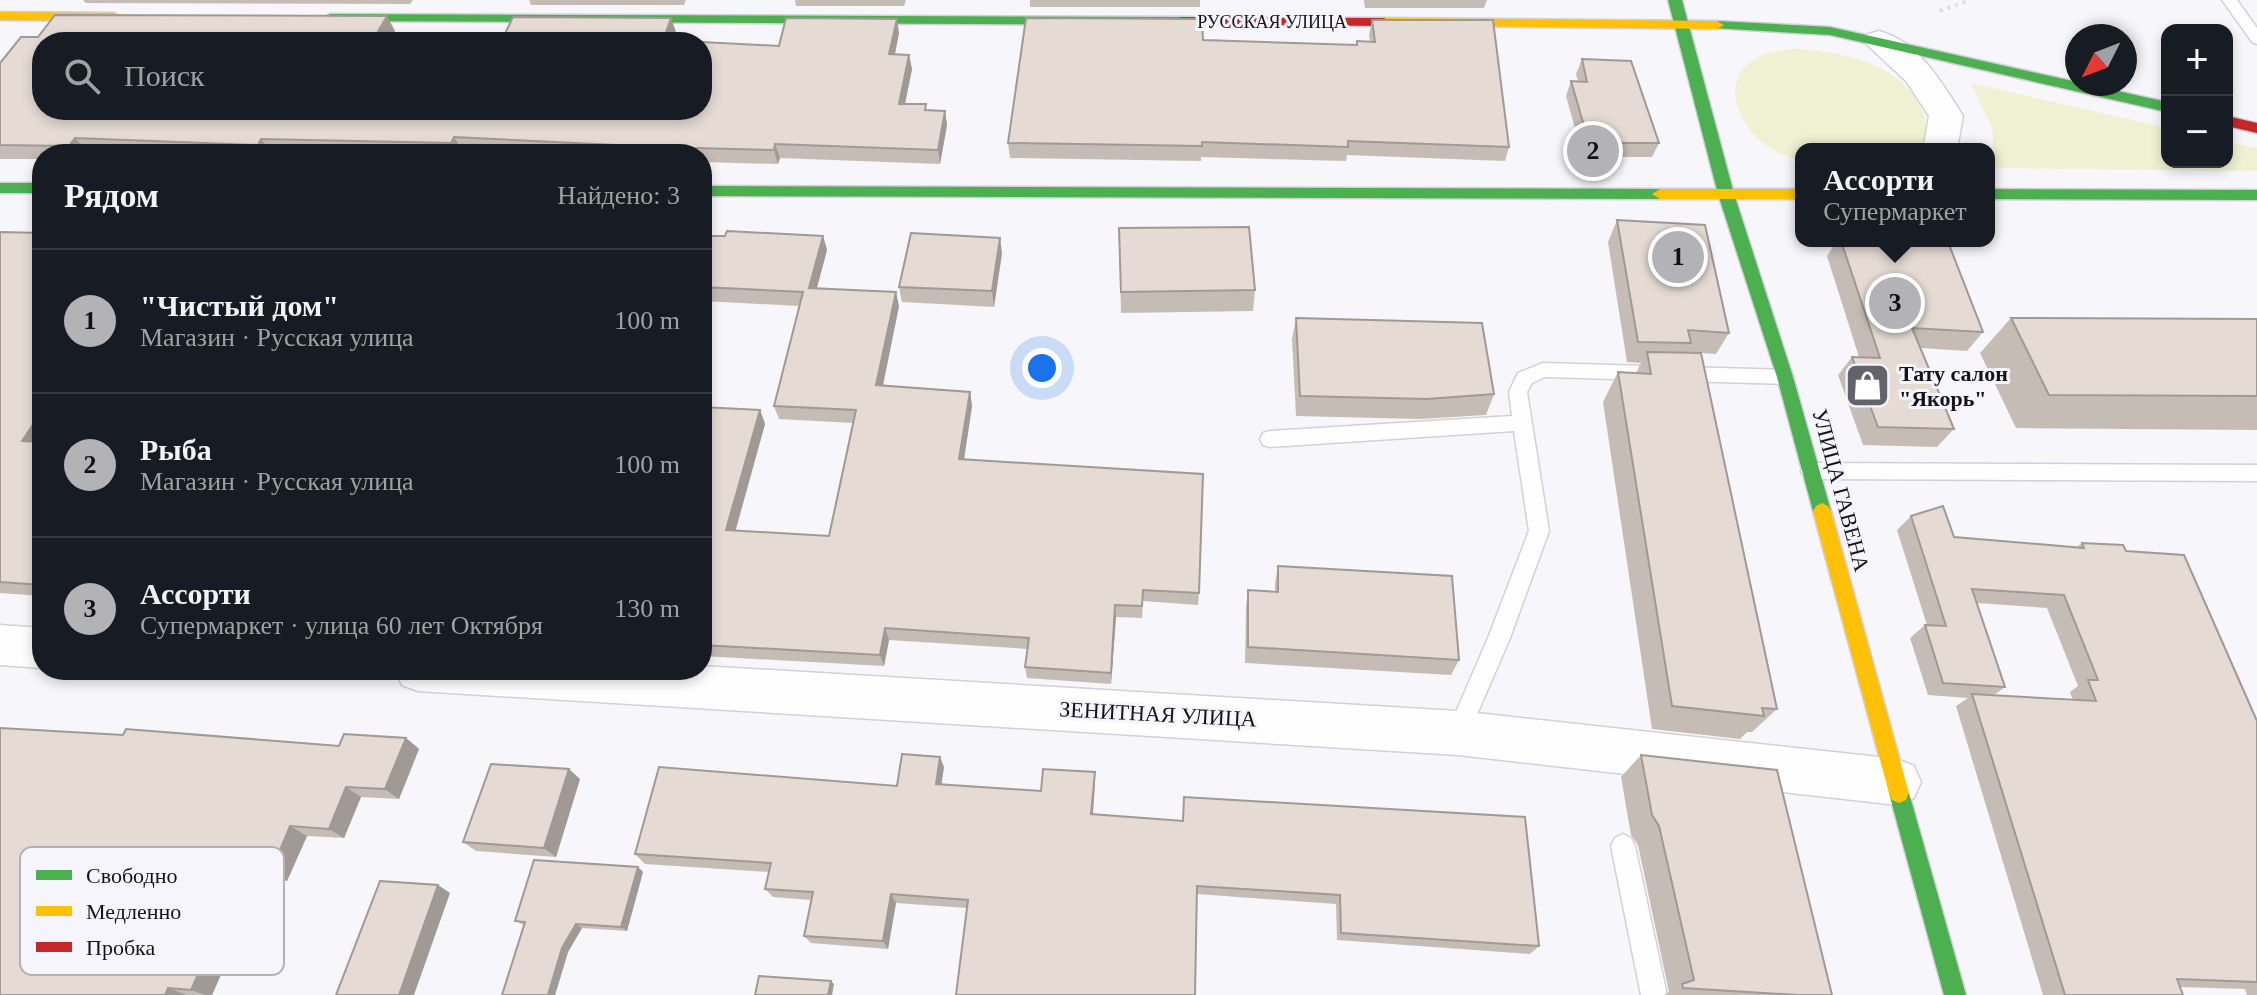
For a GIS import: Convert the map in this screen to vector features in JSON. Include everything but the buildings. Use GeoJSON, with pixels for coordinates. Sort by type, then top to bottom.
{"type":"FeatureCollection","features":[{"type":"Feature","properties":{"kind":"main road","name":"УЛИЦА ГАВЕНА"},"geometry":{"type":"LineString","coordinates":[[1675,0],[1726,194],[1785,377],[1955,995]]}},
{"type":"Feature","properties":{"kind":"main road"},"geometry":{"type":"LineString","coordinates":[[0,16],[127,17]]}},
{"type":"Feature","properties":{"kind":"main road","name":"РУССКАЯ УЛИЦА"},"geometry":{"type":"LineString","coordinates":[[317,18],[1680,23],[1830,31],[2161,106]]}},
{"type":"Feature","properties":{"kind":"main road"},"geometry":{"type":"LineString","coordinates":[[2233,122],[2257,128]]}},
{"type":"Feature","properties":{"kind":"main road"},"geometry":{"type":"LineString","coordinates":[[0,188],[32,188]]}},
{"type":"Feature","properties":{"kind":"main road"},"geometry":{"type":"LineString","coordinates":[[712,191],[1795,194]]}},
{"type":"Feature","properties":{"kind":"main road"},"geometry":{"type":"LineString","coordinates":[[1995,194],[2257,195]]}},
{"type":"Feature","properties":{"kind":"street"},"geometry":{"type":"LineString","coordinates":[[1879,41],[1918,73],[1946,116],[1941,143]]}},
{"type":"Feature","properties":{"kind":"street"},"geometry":{"type":"LineString","coordinates":[[0,645],[32,647]]}},
{"type":"Feature","properties":{"kind":"street","name":"ЗЕНИТНАЯ УЛИЦА"},"geometry":{"type":"LineString","coordinates":[[583,680],[1458,733],[1897,782]]}},
{"type":"Feature","properties":{"kind":"lane"},"geometry":{"type":"LineString","coordinates":[[2229,0],[2257,39]]}},
{"type":"Feature","properties":{"kind":"lane"},"geometry":{"type":"LineString","coordinates":[[1458,733],[1499,638],[1539,531],[1518,392],[1525,378],[1543,370],[1785,377]]}},
{"type":"Feature","properties":{"kind":"lane"},"geometry":{"type":"LineString","coordinates":[[1270,439],[1523,423]]}},
{"type":"Feature","properties":{"kind":"lane"},"geometry":{"type":"LineString","coordinates":[[1811,471],[2257,473]]}},
{"type":"Feature","properties":{"kind":"lane"},"geometry":{"type":"LineString","coordinates":[[1623,846],[1654,995]]}},
{"type":"Feature","properties":{"kind":"path"},"geometry":{"type":"LineString","coordinates":[[1940,11],[1970,0]]}},
{"type":"Feature","properties":{"kind":"green space"},"geometry":{"type":"Polygon","coordinates":[[[1791,49],[1828,52],[1884,70],[1912,94],[1922,110],[1927,134],[1921,143],[1795,143],[1795,160],[1779,153],[1756,137],[1740,113],[1736,100],[1735,87],[1739,75],[1747,65],[1764,55],[1791,49]]]}},
{"type":"Feature","properties":{"kind":"green space"},"geometry":{"type":"Polygon","coordinates":[[[1971,83],[2161,127],[2161,168],[2233,168],[2233,143],[2257,148],[2257,171],[1995,168],[1992,128],[1971,83]]]}},
{"type":"Feature","properties":{"kind":"traffic: fast"},"geometry":{"type":"LineString","coordinates":[[1675,0],[1726,194],[1785,377],[1822,511]]}},
{"type":"Feature","properties":{"kind":"traffic: fast"},"geometry":{"type":"LineString","coordinates":[[330,18],[1181,21]]}},
{"type":"Feature","properties":{"kind":"traffic: fast"},"geometry":{"type":"LineString","coordinates":[[1717,25],[1830,31],[2161,106]]}},
{"type":"Feature","properties":{"kind":"traffic: fast"},"geometry":{"type":"LineString","coordinates":[[0,188],[32,188]]}},
{"type":"Feature","properties":{"kind":"traffic: fast"},"geometry":{"type":"LineString","coordinates":[[712,191],[1660,194]]}},
{"type":"Feature","properties":{"kind":"traffic: fast"},"geometry":{"type":"LineString","coordinates":[[1995,194],[2257,195]]}},
{"type":"Feature","properties":{"kind":"traffic: fast"},"geometry":{"type":"LineString","coordinates":[[1899,793],[1955,995]]}},
{"type":"Feature","properties":{"kind":"traffic: slow"},"geometry":{"type":"LineString","coordinates":[[0,16],[114,17]]}},
{"type":"Feature","properties":{"kind":"traffic: slow"},"geometry":{"type":"LineString","coordinates":[[1384,22],[1717,25]]}},
{"type":"Feature","properties":{"kind":"traffic: slow"},"geometry":{"type":"LineString","coordinates":[[1660,194],[1795,194]]}},
{"type":"Feature","properties":{"kind":"traffic: slow"},"geometry":{"type":"LineString","coordinates":[[1822,511],[1899,793]]}},
{"type":"Feature","properties":{"kind":"traffic: jam"},"geometry":{"type":"LineString","coordinates":[[1181,21],[1384,22]]}},
{"type":"Feature","properties":{"kind":"traffic: jam"},"geometry":{"type":"LineString","coordinates":[[2233,122],[2257,128]]}},
{"type":"Feature","properties":{"kind":"place","name":"Рыба"},"geometry":{"type":"Point","coordinates":[1593,151]}},
{"type":"Feature","properties":{"kind":"place","name":"\"Чистый дом\""},"geometry":{"type":"Point","coordinates":[1678,257]}},
{"type":"Feature","properties":{"kind":"place","name":"Ассорти"},"geometry":{"type":"Point","coordinates":[1895,303]}},
{"type":"Feature","properties":{"kind":"place","name":"Тату салон \"Якорь\""},"geometry":{"type":"Point","coordinates":[1868,386]}}]}
